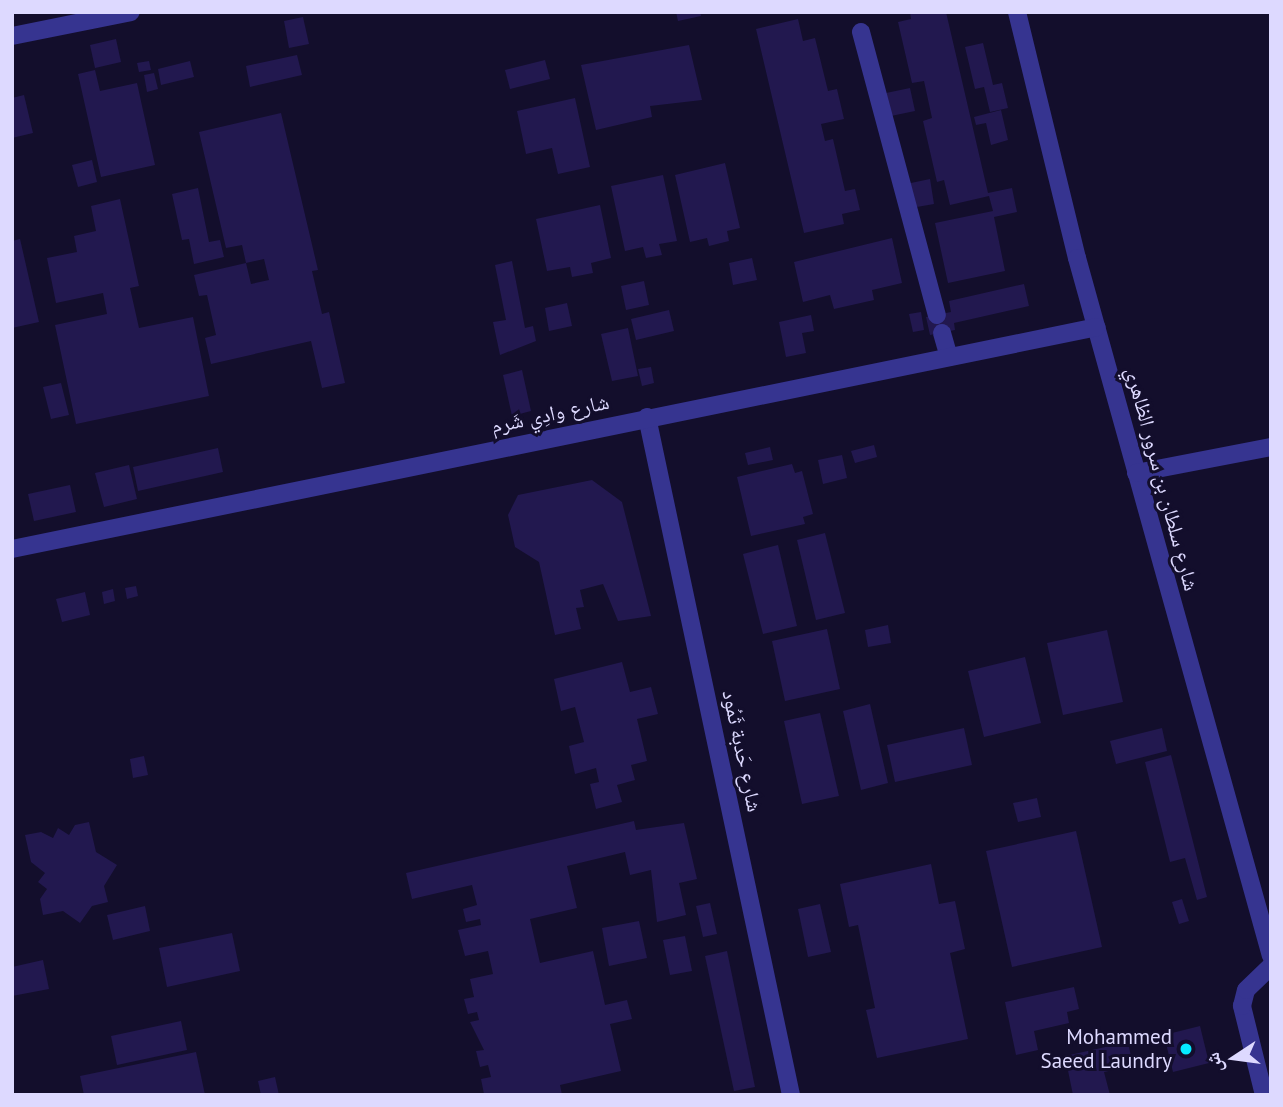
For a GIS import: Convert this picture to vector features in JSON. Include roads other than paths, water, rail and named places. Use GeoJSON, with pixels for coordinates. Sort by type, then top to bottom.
{"type":"FeatureCollection","features":[{"type":"Feature","properties":{"kind":"street"},"geometry":{"type":"LineString","coordinates":[[12,36],[131,12]]}},
{"type":"Feature","properties":{"kind":"street","name":"شارع سلطان بن سرور الظاهري"},"geometry":{"type":"LineString","coordinates":[[1017,12],[1136,473],[1271,956]]}},
{"type":"Feature","properties":{"kind":"street"},"geometry":{"type":"LineString","coordinates":[[862,32],[937,315]]}},
{"type":"Feature","properties":{"kind":"street","name":"شارع وادِي شَرم"},"geometry":{"type":"LineString","coordinates":[[12,549],[1097,327]]}},
{"type":"Feature","properties":{"kind":"street"},"geometry":{"type":"LineString","coordinates":[[942,332],[948,357]]}},
{"type":"Feature","properties":{"kind":"street","name":"شارع حَدبة ثَمُود"},"geometry":{"type":"LineString","coordinates":[[648,417],[791,1095]]}},
{"type":"Feature","properties":{"kind":"street"},"geometry":{"type":"LineString","coordinates":[[1136,473],[1271,447]]}},
{"type":"Feature","properties":{"kind":"street"},"geometry":{"type":"LineString","coordinates":[[1264,1095],[1242,1006],[1246,990],[1271,965]]}},
{"type":"Feature","properties":{"kind":"place","name":"Mohammed Saeed Laundry"},"geometry":{"type":"Point","coordinates":[1186,1049]}}]}
